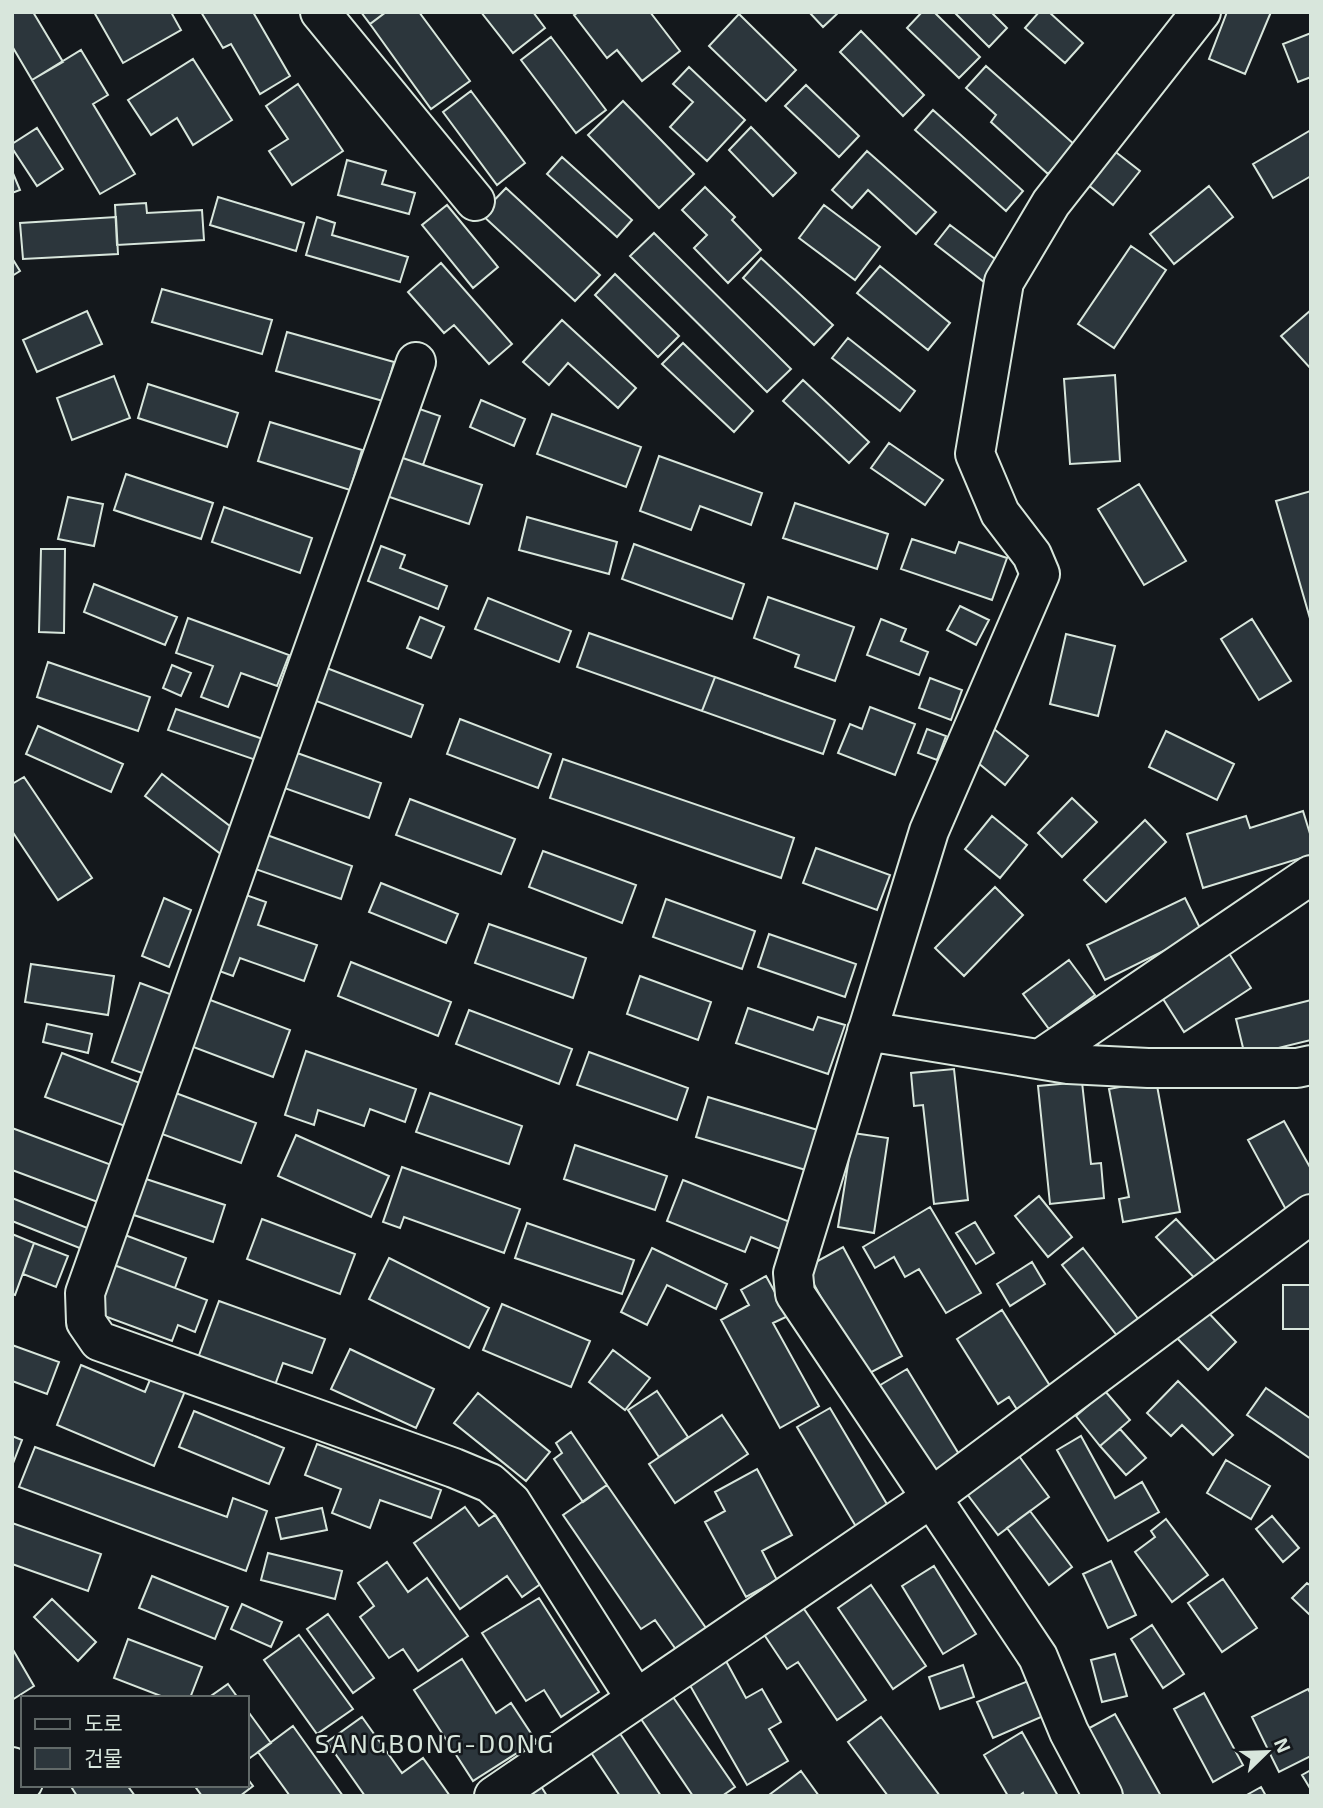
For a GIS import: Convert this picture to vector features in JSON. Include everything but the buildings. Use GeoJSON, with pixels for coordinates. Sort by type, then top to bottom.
{"type":"FeatureCollection","features":[{"type":"Feature","properties":{"kind":"street"},"geometry":{"type":"LineString","coordinates":[[320,12],[475,201]]}},
{"type":"Feature","properties":{"kind":"street"},"geometry":{"type":"LineString","coordinates":[[1103,1796],[1069,1732],[1038,1657],[795,1294],[793,1273],[929,831],[1040,575],[1032,555],[1000,513],[975,454],[1004,282],[1051,203],[1201,12]]}},
{"type":"Feature","properties":{"kind":"street"},"geometry":{"type":"LineString","coordinates":[[416,362],[85,1293],[86,1322],[99,1341],[454,1468],[489,1483],[511,1502],[636,1699]]}},
{"type":"Feature","properties":{"kind":"street"},"geometry":{"type":"LineString","coordinates":[[1040,1059],[1311,875]]}},
{"type":"Feature","properties":{"kind":"street"},"geometry":{"type":"LineString","coordinates":[[867,1031],[1068,1064],[1148,1068],[1297,1068],[1311,1065]]}},
{"type":"Feature","properties":{"kind":"street"},"geometry":{"type":"LineString","coordinates":[[494,1796],[931,1498],[1311,1214]]}},
{"type":"Feature","properties":{"kind":"district","name":"SANGBONG-DONG"},"geometry":{"type":"Point","coordinates":[435,1742]}}]}
